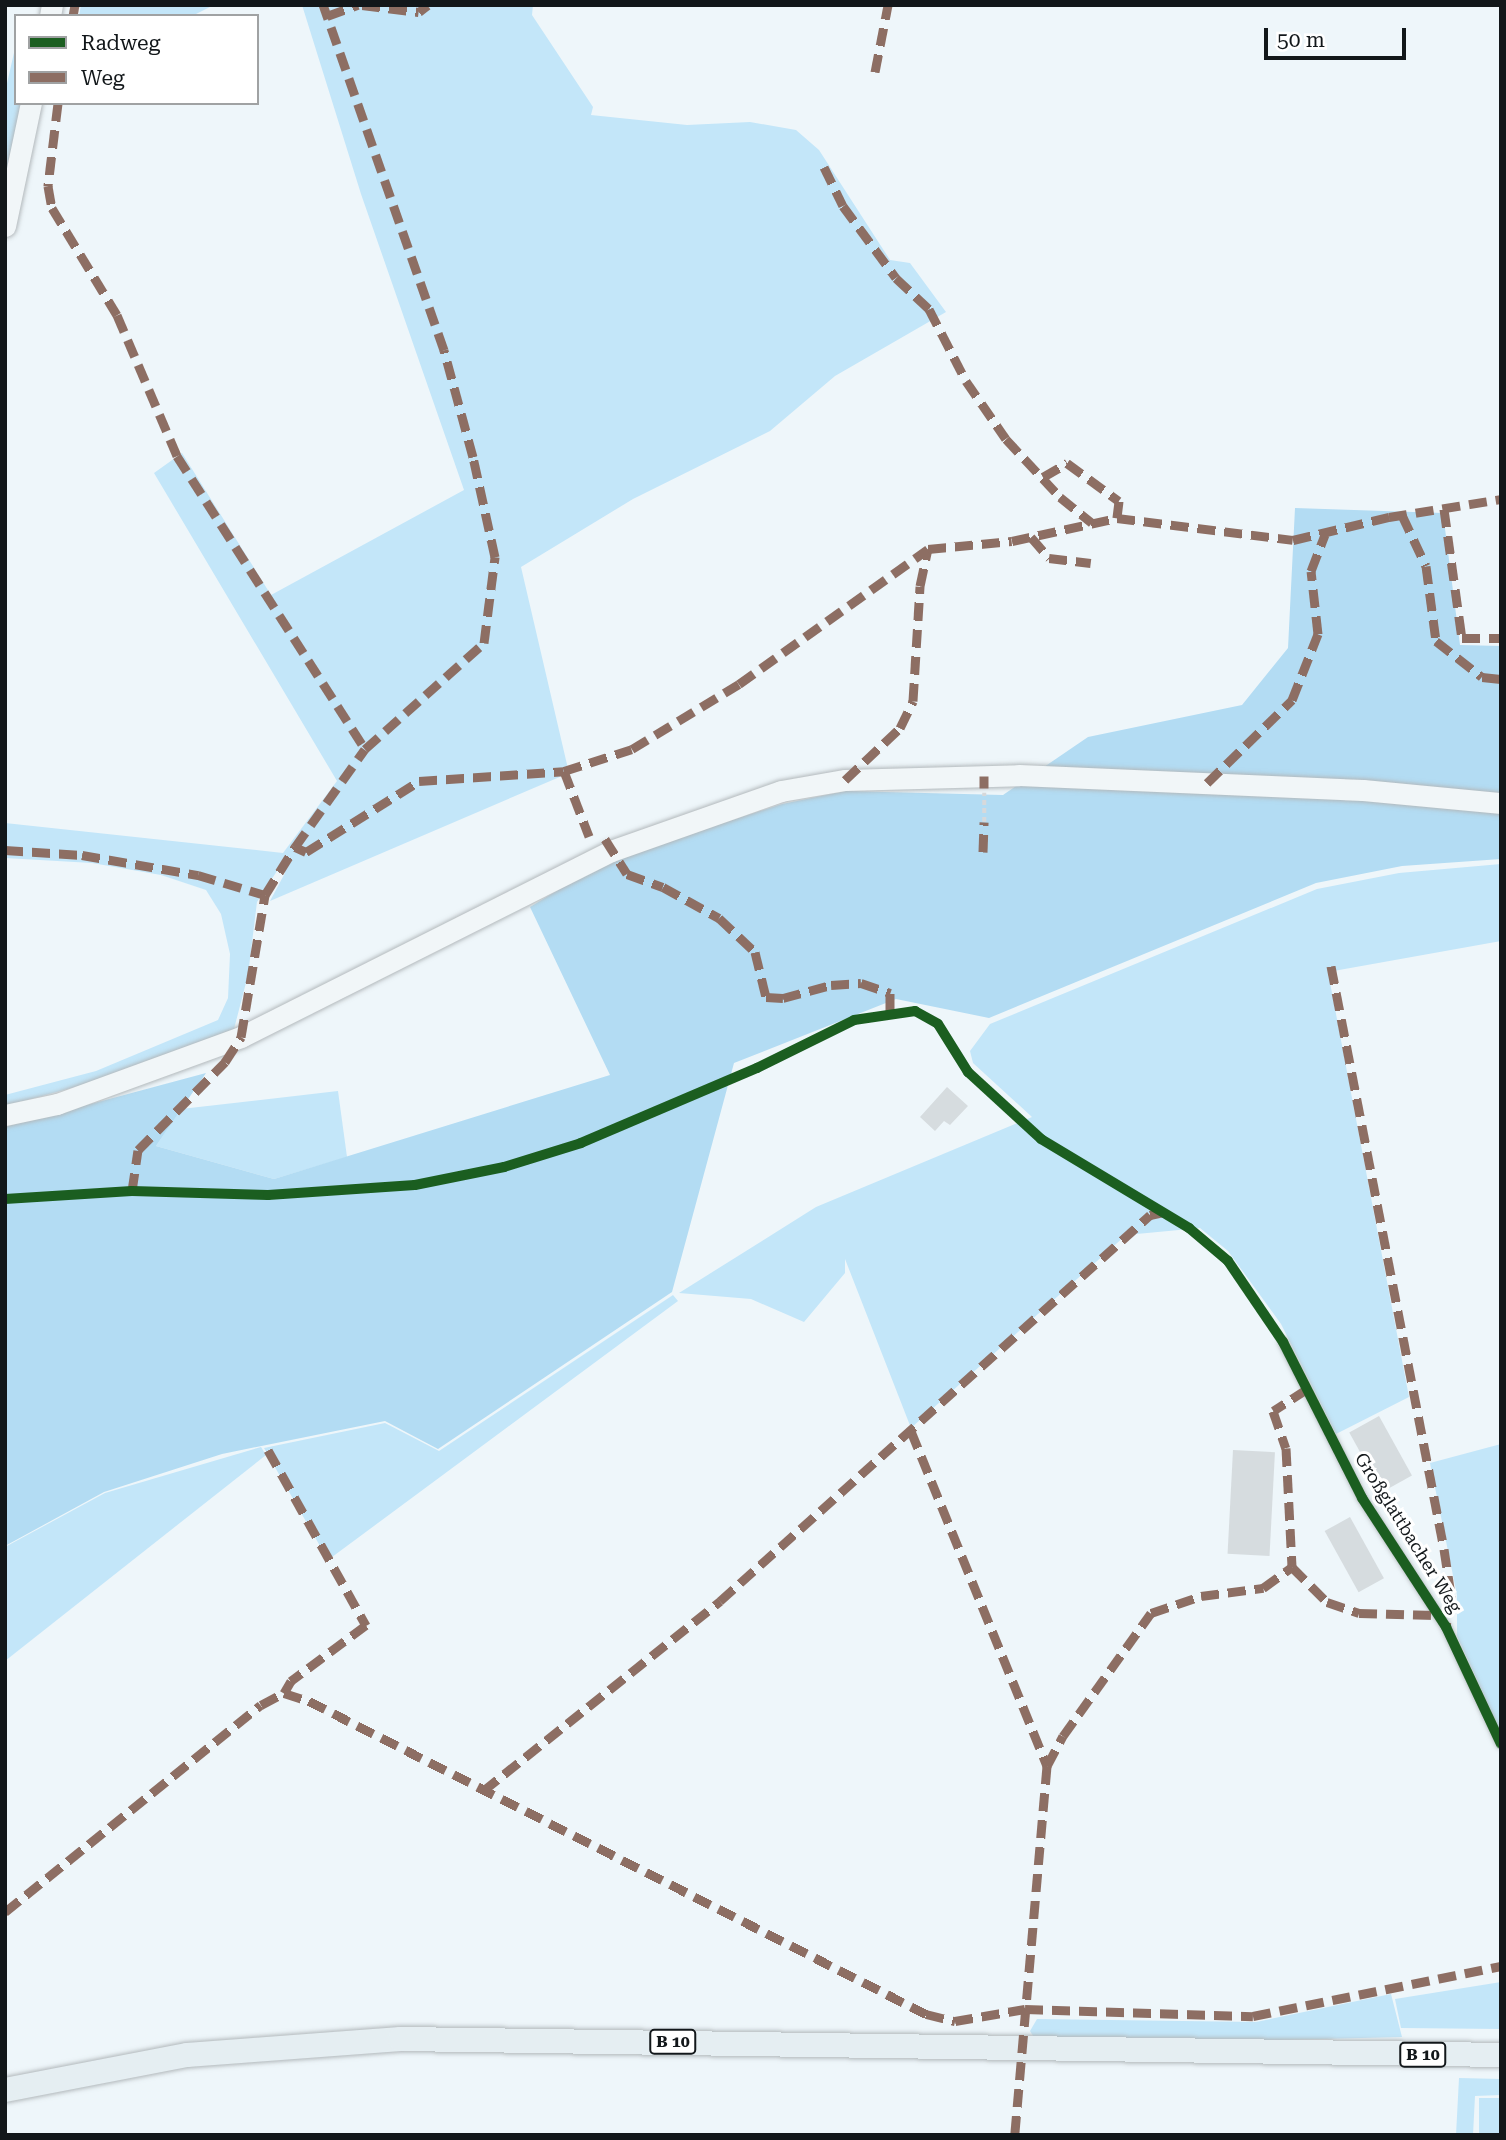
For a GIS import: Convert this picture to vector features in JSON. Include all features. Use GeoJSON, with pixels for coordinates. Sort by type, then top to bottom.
{"type":"FeatureCollection","features":[{"type":"Feature","properties":{"kind":"main road"},"geometry":{"type":"LineString","coordinates":[[5,226],[31,105]]}},
{"type":"Feature","properties":{"kind":"main road"},"geometry":{"type":"LineString","coordinates":[[5,1115],[57,1104],[241,1037],[611,851],[781,791],[845,780],[1019,775],[1363,790],[1501,803]]}},
{"type":"Feature","properties":{"kind":"main road","name":"B 10"},"geometry":{"type":"LineString","coordinates":[[5,2090],[187,2055],[376,2039],[1501,2055]]}},
{"type":"Feature","properties":{"kind":"lane","name":"Großglattbacher Weg"},"geometry":{"type":"LineString","coordinates":[[1283,1342],[1362,1498],[1446,1627],[1501,1744]]}},
{"type":"Feature","properties":{"kind":"path"},"geometry":{"type":"LineString","coordinates":[[984,788],[984,822]]}},
{"type":"Feature","properties":{"kind":"shaded area"},"geometry":{"type":"Polygon","coordinates":[[[81,5],[214,5],[196,14],[79,14],[81,5]]]}},
{"type":"Feature","properties":{"kind":"shaded area"},"geometry":{"type":"Polygon","coordinates":[[[302,5],[533,5],[532,15],[593,107],[591,115],[687,125],[750,122],[796,130],[819,150],[890,260],[910,263],[946,312],[835,376],[770,431],[633,499],[521,567],[569,773],[270,901],[285,873],[284,860],[257,902],[248,975],[234,1029],[97,1081],[5,1106],[5,1095],[96,1071],[218,1020],[228,998],[230,954],[221,914],[206,890],[161,875],[92,863],[5,858],[5,823],[283,853],[337,781],[154,473],[182,453],[271,595],[464,490],[361,194],[302,5]]]}},
{"type":"Feature","properties":{"kind":"shaded area"},"geometry":{"type":"Polygon","coordinates":[[[14,53],[14,105],[22,105],[5,182],[5,92],[14,53]]]}},
{"type":"Feature","properties":{"kind":"shaded area"},"geometry":{"type":"Polygon","coordinates":[[[1295,508],[1443,513],[1460,645],[1501,646],[1501,859],[1402,866],[1316,883],[989,1018],[896,999],[734,1063],[672,1292],[438,1449],[385,1421],[222,1454],[104,1492],[5,1546],[5,1127],[206,1073],[156,1146],[274,1179],[610,1075],[530,907],[606,861],[782,804],[846,791],[1003,795],[1088,737],[1242,705],[1288,648],[1295,508]]]}},
{"type":"Feature","properties":{"kind":"shaded area"},"geometry":{"type":"Polygon","coordinates":[[[1501,864],[1501,941],[1328,972],[1409,1397],[1336,1434],[1281,1324],[1228,1251],[1200,1228],[1126,1235],[911,1428],[845,1259],[845,1273],[804,1322],[751,1299],[679,1293],[816,1207],[1032,1117],[973,1063],[970,1051],[990,1024],[1317,889],[1399,873],[1501,864]]]}},
{"type":"Feature","properties":{"kind":"shaded area"},"geometry":{"type":"Polygon","coordinates":[[[338,1091],[347,1157],[274,1179],[156,1146],[181,1109],[338,1091]]]}},
{"type":"Feature","properties":{"kind":"shaded area"},"geometry":{"type":"Polygon","coordinates":[[[673,1295],[678,1301],[328,1560],[264,1448],[385,1423],[439,1451],[673,1295]]]}},
{"type":"Feature","properties":{"kind":"shaded area"},"geometry":{"type":"Polygon","coordinates":[[[1501,1444],[1501,1732],[1457,1636],[1457,1595],[1430,1463],[1501,1444]]]}},
{"type":"Feature","properties":{"kind":"shaded area"},"geometry":{"type":"Polygon","coordinates":[[[261,1447],[266,1455],[5,1661],[5,1547],[105,1493],[261,1447]]]}},
{"type":"Feature","properties":{"kind":"shaded area"},"geometry":{"type":"Polygon","coordinates":[[[1501,1982],[1501,2029],[1401,2028],[1395,1999],[1501,1982]]]}},
{"type":"Feature","properties":{"kind":"shaded area"},"geometry":{"type":"Polygon","coordinates":[[[1391,1994],[1402,2037],[1243,2041],[1035,2039],[1030,2031],[1037,2019],[1256,2022],[1391,1994]]]}},
{"type":"Feature","properties":{"kind":"shaded area"},"geometry":{"type":"Polygon","coordinates":[[[1459,2078],[1501,2079],[1501,2095],[1475,2096],[1473,2135],[1456,2135],[1459,2078]]]}},
{"type":"Feature","properties":{"kind":"shaded area"},"geometry":{"type":"Polygon","coordinates":[[[1479,2098],[1501,2098],[1501,2135],[1479,2135],[1479,2098]]]}},
{"type":"Feature","properties":{"kind":"building"},"geometry":{"type":"Polygon","coordinates":[[[947,1087],[968,1106],[950,1125],[944,1121],[935,1131],[920,1117],[947,1087]]]}},
{"type":"Feature","properties":{"kind":"building"},"geometry":{"type":"Polygon","coordinates":[[[1379,1416],[1412,1475],[1382,1492],[1349,1432],[1379,1416]]]}},
{"type":"Feature","properties":{"kind":"building"},"geometry":{"type":"Polygon","coordinates":[[[1233,1450],[1275,1452],[1269,1556],[1228,1554],[1233,1450]]]}},
{"type":"Feature","properties":{"kind":"building"},"geometry":{"type":"Polygon","coordinates":[[[1350,1517],[1384,1578],[1359,1592],[1325,1531],[1350,1517]]]}},
{"type":"Feature","properties":{"kind":"marked path"},"geometry":{"type":"LineString","coordinates":[[73,14],[75,5]]}},
{"type":"Feature","properties":{"kind":"marked path"},"geometry":{"type":"LineString","coordinates":[[132,1191],[138,1150],[225,1062],[241,1037],[265,895],[295,847],[365,749],[484,643],[495,557],[473,457],[444,350],[323,5]]}},
{"type":"Feature","properties":{"kind":"marked path"},"geometry":{"type":"LineString","coordinates":[[327,16],[358,5]]}},
{"type":"Feature","properties":{"kind":"marked path"},"geometry":{"type":"LineString","coordinates":[[362,5],[419,12],[428,5]]}},
{"type":"Feature","properties":{"kind":"marked path"},"geometry":{"type":"LineString","coordinates":[[875,72],[888,5]]}},
{"type":"Feature","properties":{"kind":"marked path"},"geometry":{"type":"LineString","coordinates":[[58,105],[48,186],[52,208],[117,315],[177,456],[365,749]]}},
{"type":"Feature","properties":{"kind":"marked path"},"geometry":{"type":"LineString","coordinates":[[824,167],[843,206],[896,278],[929,309],[966,381],[1006,439],[1060,497],[1092,523]]}},
{"type":"Feature","properties":{"kind":"marked path"},"geometry":{"type":"LineString","coordinates":[[1043,477],[1067,463],[1119,501],[1117,518]]}},
{"type":"Feature","properties":{"kind":"marked path"},"geometry":{"type":"LineString","coordinates":[[295,847],[306,852],[419,781],[564,771],[632,749],[739,684],[928,549],[1012,541],[1117,518],[1293,540],[1389,517],[1501,499]]}},
{"type":"Feature","properties":{"kind":"marked path"},"geometry":{"type":"LineString","coordinates":[[1444,509],[1462,638],[1501,638]]}},
{"type":"Feature","properties":{"kind":"marked path"},"geometry":{"type":"LineString","coordinates":[[1402,515],[1426,566],[1436,641],[1482,677],[1501,679]]}},
{"type":"Feature","properties":{"kind":"marked path"},"geometry":{"type":"LineString","coordinates":[[1207,783],[1292,700],[1318,634],[1311,571],[1325,535]]}},
{"type":"Feature","properties":{"kind":"marked path"},"geometry":{"type":"LineString","coordinates":[[1031,537],[1049,558],[1091,563]]}},
{"type":"Feature","properties":{"kind":"marked path"},"geometry":{"type":"LineString","coordinates":[[845,780],[900,728],[913,701],[920,586],[928,549]]}},
{"type":"Feature","properties":{"kind":"marked path"},"geometry":{"type":"LineString","coordinates":[[564,771],[589,836]]}},
{"type":"Feature","properties":{"kind":"marked path"},"geometry":{"type":"LineString","coordinates":[[984,776],[984,788]]}},
{"type":"Feature","properties":{"kind":"marked path"},"geometry":{"type":"LineString","coordinates":[[983,852],[984,822]]}},
{"type":"Feature","properties":{"kind":"marked path"},"geometry":{"type":"LineString","coordinates":[[605,839],[627,874],[663,887],[719,918],[755,952],[766,997],[783,998],[831,985],[861,983],[890,993],[890,1011]]}},
{"type":"Feature","properties":{"kind":"marked path"},"geometry":{"type":"LineString","coordinates":[[5,850],[82,855],[198,875],[265,895]]}},
{"type":"Feature","properties":{"kind":"marked path"},"geometry":{"type":"LineString","coordinates":[[1331,966],[1444,1549],[1451,1595],[1446,1627]]}},
{"type":"Feature","properties":{"kind":"marked path"},"geometry":{"type":"LineString","coordinates":[[483,1791],[720,1601],[1150,1215],[1164,1212]]}},
{"type":"Feature","properties":{"kind":"marked path"},"geometry":{"type":"LineString","coordinates":[[1307,1389],[1273,1411],[1286,1448],[1292,1567],[1327,1602],[1359,1613],[1435,1615]]}},
{"type":"Feature","properties":{"kind":"marked path"},"geometry":{"type":"LineString","coordinates":[[911,1431],[1047,1766],[1015,2135]]}},
{"type":"Feature","properties":{"kind":"marked path"},"geometry":{"type":"LineString","coordinates":[[268,1450],[366,1625],[291,1681],[284,1693]]}},
{"type":"Feature","properties":{"kind":"marked path"},"geometry":{"type":"LineString","coordinates":[[1047,1766],[1063,1736],[1151,1613],[1201,1596],[1263,1588],[1292,1567]]}},
{"type":"Feature","properties":{"kind":"marked path"},"geometry":{"type":"LineString","coordinates":[[5,1912],[261,1705],[284,1693],[309,1701],[926,2014],[955,2021],[1025,2009],[1253,2016],[1501,1966]]}},
{"type":"Feature","properties":{"kind":"cycle path"},"geometry":{"type":"LineString","coordinates":[[5,1199],[132,1191],[268,1195],[415,1185],[504,1167],[581,1143],[757,1068],[854,1020],[915,1011],[938,1024],[968,1072],[1041,1139],[1189,1228],[1228,1261],[1283,1342],[1362,1498],[1446,1627],[1501,1744]]}}]}
